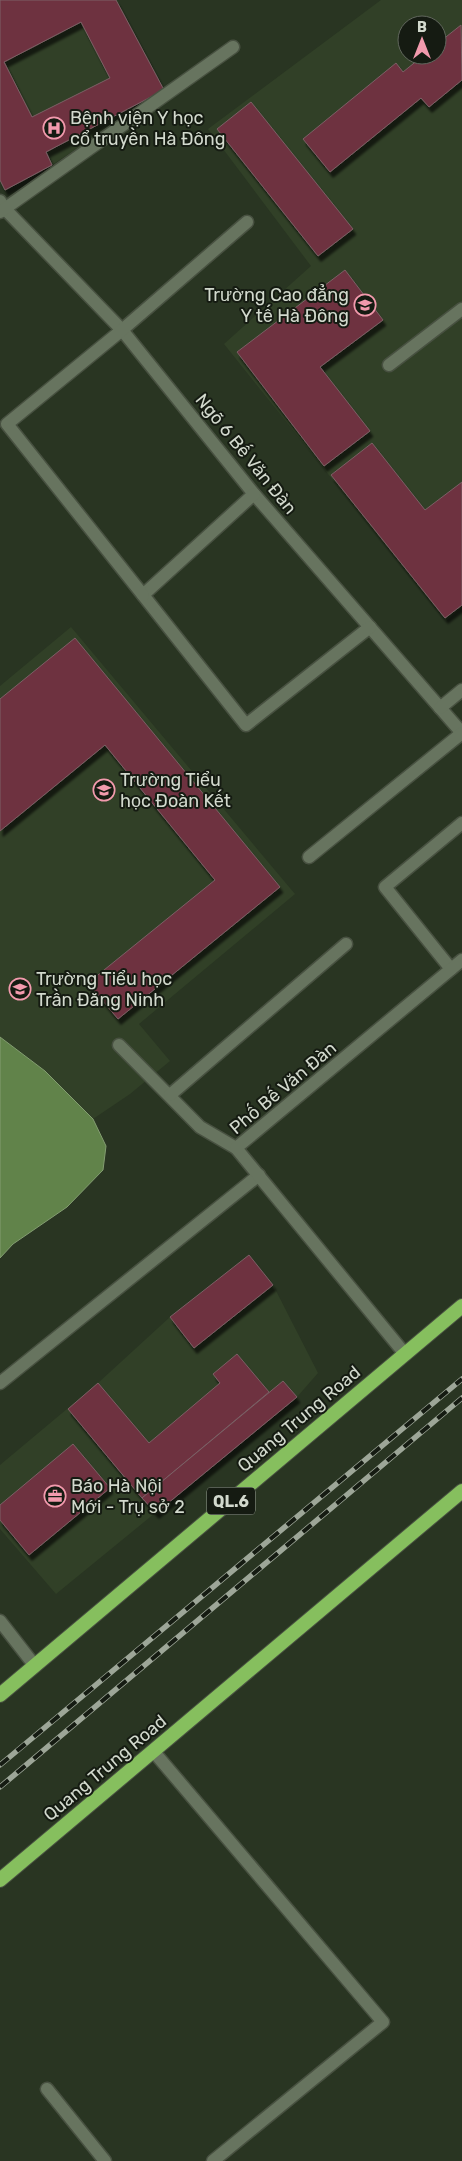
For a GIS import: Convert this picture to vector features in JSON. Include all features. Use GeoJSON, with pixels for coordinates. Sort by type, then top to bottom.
{"type":"FeatureCollection","features":[{"type":"Feature","properties":{"kind":"highway","name":"Quang Trung Road"},"geometry":{"type":"LineString","coordinates":[[0,1695],[462,1306]]}},
{"type":"Feature","properties":{"kind":"highway","name":"Quang Trung Road"},"geometry":{"type":"LineString","coordinates":[[0,1880],[462,1491]]}},
{"type":"Feature","properties":{"kind":"street"},"geometry":{"type":"LineString","coordinates":[[1,207],[233,47]]}},
{"type":"Feature","properties":{"kind":"street","name":"Ngõ 6 Bế Văn Đàn"},"geometry":{"type":"LineString","coordinates":[[1,207],[122,330],[254,494],[462,733]]}},
{"type":"Feature","properties":{"kind":"street"},"geometry":{"type":"LineString","coordinates":[[247,222],[122,330],[6,424],[246,725],[370,627]]}},
{"type":"Feature","properties":{"kind":"street"},"geometry":{"type":"LineString","coordinates":[[389,365],[462,309]]}},
{"type":"Feature","properties":{"kind":"street"},"geometry":{"type":"LineString","coordinates":[[143,595],[254,494]]}},
{"type":"Feature","properties":{"kind":"street"},"geometry":{"type":"LineString","coordinates":[[440,708],[462,690]]}},
{"type":"Feature","properties":{"kind":"street"},"geometry":{"type":"LineString","coordinates":[[309,857],[462,733]]}},
{"type":"Feature","properties":{"kind":"street"},"geometry":{"type":"LineString","coordinates":[[451,969],[385,887],[462,823]]}},
{"type":"Feature","properties":{"kind":"street"},"geometry":{"type":"LineString","coordinates":[[170,1095],[346,944]]}},
{"type":"Feature","properties":{"kind":"street","name":"Phố Bế Văn Đàn"},"geometry":{"type":"LineString","coordinates":[[405,1354],[236,1148],[462,960]]}},
{"type":"Feature","properties":{"kind":"street"},"geometry":{"type":"LineString","coordinates":[[119,1045],[200,1127],[236,1148]]}},
{"type":"Feature","properties":{"kind":"street"},"geometry":{"type":"LineString","coordinates":[[0,1383],[259,1176]]}},
{"type":"Feature","properties":{"kind":"street"},"geometry":{"type":"LineString","coordinates":[[0,1621],[35,1666]]}},
{"type":"Feature","properties":{"kind":"street"},"geometry":{"type":"LineString","coordinates":[[154,1752],[383,2022],[213,2161]]}},
{"type":"Feature","properties":{"kind":"street"},"geometry":{"type":"LineString","coordinates":[[46,2090],[105,2161]]}},
{"type":"Feature","properties":{"kind":"shaded area","name":"Bệnh viện Y học cổ truyền Hà Đông"},"geometry":{"type":"Polygon","coordinates":[[[0,0],[116,0],[164,90],[52,165],[5,190],[0,180],[0,0]]]}},
{"type":"Feature","properties":{"kind":"shaded area","name":"Trường Cao đẳng Y tế Hà Đông"},"geometry":{"type":"Polygon","coordinates":[[[381,0],[462,0],[462,607],[446,621],[224,344],[311,266],[208,129],[381,0]]]}},
{"type":"Feature","properties":{"kind":"shaded area","name":"Trường Tiểu học Đoàn Kết"},"geometry":{"type":"Polygon","coordinates":[[[71,627],[295,894],[139,1024],[170,1061],[130,1094],[93,1119],[45,1071],[0,1037],[0,686],[71,627]]]}},
{"type":"Feature","properties":{"kind":"shaded area"},"geometry":{"type":"Polygon","coordinates":[[[0,1037],[45,1071],[93,1119],[106,1146],[103,1170],[67,1207],[13,1244],[0,1258],[0,1037]]]}},
{"type":"Feature","properties":{"kind":"shaded area"},"geometry":{"type":"Polygon","coordinates":[[[249,1255],[273,1285],[318,1373],[297,1397],[56,1594],[0,1529],[0,1465],[98,1383],[170,1317],[249,1255]]]}},
{"type":"Feature","properties":{"kind":"building","name":"Bệnh viện Y học cổ truyền Hà Đông"},"geometry":{"type":"Polygon","coordinates":[[[0,0],[116,0],[164,90],[46,152],[52,165],[5,190],[0,180],[0,0]],[[81,22],[4,62],[32,117],[110,78],[81,22]]]}},
{"type":"Feature","properties":{"kind":"building"},"geometry":{"type":"Polygon","coordinates":[[[461,25],[462,80],[429,107],[421,98],[330,172],[303,139],[396,63],[403,72],[412,65],[447,65],[447,36],[461,25]]]}},
{"type":"Feature","properties":{"kind":"building"},"geometry":{"type":"Polygon","coordinates":[[[251,102],[353,229],[318,256],[217,129],[251,102]]]}},
{"type":"Feature","properties":{"kind":"building"},"geometry":{"type":"Polygon","coordinates":[[[345,270],[383,320],[320,367],[370,431],[324,466],[237,352],[345,270]]]}},
{"type":"Feature","properties":{"kind":"building"},"geometry":{"type":"Polygon","coordinates":[[[372,443],[425,510],[462,482],[462,605],[445,618],[331,475],[372,443]]]}},
{"type":"Feature","properties":{"kind":"building"},"geometry":{"type":"Polygon","coordinates":[[[75,638],[280,887],[118,1019],[88,983],[215,880],[105,745],[0,831],[0,699],[75,638]]]}},
{"type":"Feature","properties":{"kind":"building"},"geometry":{"type":"Polygon","coordinates":[[[249,1255],[273,1285],[194,1348],[170,1317],[249,1255]]]}},
{"type":"Feature","properties":{"kind":"building"},"geometry":{"type":"Polygon","coordinates":[[[237,1354],[269,1392],[142,1498],[68,1409],[98,1383],[149,1443],[220,1383],[213,1374],[237,1354]]]}},
{"type":"Feature","properties":{"kind":"building"},"geometry":{"type":"Polygon","coordinates":[[[283,1381],[297,1397],[156,1513],[142,1498],[283,1381]]]}},
{"type":"Feature","properties":{"kind":"building","name":"Báo Hà Nội Mới - Trụ sở 2"},"geometry":{"type":"Polygon","coordinates":[[[73,1444],[110,1488],[29,1555],[0,1520],[0,1505],[73,1444]]]}},
{"type":"Feature","properties":{"kind":"railway"},"geometry":{"type":"LineString","coordinates":[[0,1765],[462,1379]]}},
{"type":"Feature","properties":{"kind":"railway"},"geometry":{"type":"LineString","coordinates":[[0,1787],[462,1398]]}},
{"type":"Feature","properties":{"kind":"place","name":"Bệnh viện Y học cổ truyền Hà Đông"},"geometry":{"type":"Point","coordinates":[54,128]}},
{"type":"Feature","properties":{"kind":"place","name":"Trường Cao đẳng Y tế Hà Đông"},"geometry":{"type":"Point","coordinates":[365,305]}},
{"type":"Feature","properties":{"kind":"place","name":"Trường Tiểu học Đoàn Kết"},"geometry":{"type":"Point","coordinates":[104,790]}},
{"type":"Feature","properties":{"kind":"place","name":"Trường Tiểu học Trần Đăng Ninh"},"geometry":{"type":"Point","coordinates":[20,989]}},
{"type":"Feature","properties":{"kind":"place","name":"Báo Hà Nội Mới - Trụ sở 2"},"geometry":{"type":"Point","coordinates":[55,1496]}}]}
